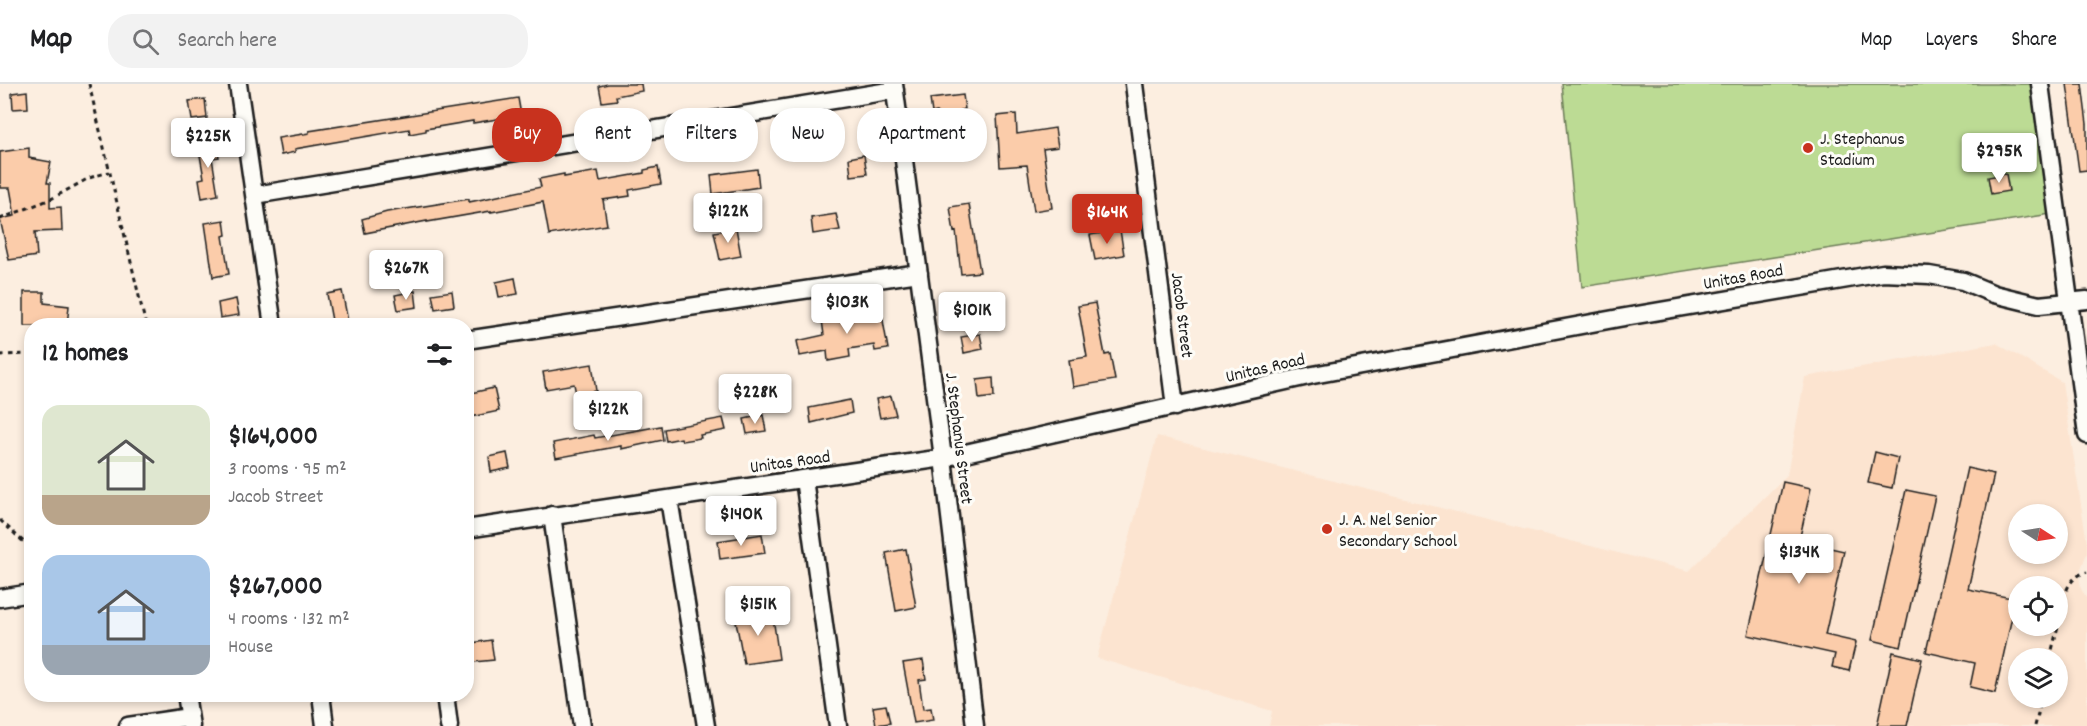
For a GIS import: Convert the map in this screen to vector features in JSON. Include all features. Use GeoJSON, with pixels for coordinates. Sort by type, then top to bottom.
{"type":"FeatureCollection","features":[{"type":"Feature","properties":{"kind":"street"},"geometry":{"type":"LineString","coordinates":[[238,84],[272,318]]}},
{"type":"Feature","properties":{"kind":"street","name":"Jacob Street"},"geometry":{"type":"LineString","coordinates":[[1134,84],[1175,407]]}},
{"type":"Feature","properties":{"kind":"street"},"geometry":{"type":"LineString","coordinates":[[2040,84],[2087,435]]}},
{"type":"Feature","properties":{"kind":"street"},"geometry":{"type":"LineString","coordinates":[[255,195],[895,87]]}},
{"type":"Feature","properties":{"kind":"street","name":"J. Stephanus Street"},"geometry":{"type":"LineString","coordinates":[[895,87],[975,726]]}},
{"type":"Feature","properties":{"kind":"street"},"geometry":{"type":"LineString","coordinates":[[474,339],[919,273]]}},
{"type":"Feature","properties":{"kind":"street","name":"Unitas Road"},"geometry":{"type":"LineString","coordinates":[[474,528],[943,458],[1325,373],[1619,318],[1883,273],[1929,275],[1963,281],[1994,294],[2039,305],[2087,300]]}},
{"type":"Feature","properties":{"kind":"street"},"geometry":{"type":"LineString","coordinates":[[804,479],[838,726]]}},
{"type":"Feature","properties":{"kind":"street"},"geometry":{"type":"LineString","coordinates":[[669,499],[706,726]]}},
{"type":"Feature","properties":{"kind":"street"},"geometry":{"type":"LineString","coordinates":[[552,515],[582,726]]}},
{"type":"Feature","properties":{"kind":"street"},"geometry":{"type":"LineString","coordinates":[[0,598],[24,594]]}},
{"type":"Feature","properties":{"kind":"street"},"geometry":{"type":"LineString","coordinates":[[128,726],[190,722],[187,702]]}},
{"type":"Feature","properties":{"kind":"street"},"geometry":{"type":"LineString","coordinates":[[322,702],[325,726]]}},
{"type":"Feature","properties":{"kind":"street"},"geometry":{"type":"LineString","coordinates":[[446,702],[449,726]]}},
{"type":"Feature","properties":{"kind":"path"},"geometry":{"type":"LineString","coordinates":[[89,84],[144,318]]}},
{"type":"Feature","properties":{"kind":"path"},"geometry":{"type":"LineString","coordinates":[[91,92],[93,84]]}},
{"type":"Feature","properties":{"kind":"path"},"geometry":{"type":"LineString","coordinates":[[0,219],[51,199],[89,178],[109,172]]}},
{"type":"Feature","properties":{"kind":"path"},"geometry":{"type":"LineString","coordinates":[[0,355],[24,354]]}},
{"type":"Feature","properties":{"kind":"path"},"geometry":{"type":"LineString","coordinates":[[0,520],[24,542]]}},
{"type":"Feature","properties":{"kind":"path"},"geometry":{"type":"LineString","coordinates":[[2068,585],[2079,574],[2087,572]]}},
{"type":"Feature","properties":{"kind":"path"},"geometry":{"type":"LineString","coordinates":[[2035,726],[2040,708]]}},
{"type":"Feature","properties":{"kind":"shaded area","name":"J. A. Nel Senior Secondary School"},"geometry":{"type":"Polygon","coordinates":[[[1996,343],[2062,382],[2087,543],[2087,553],[2079,574],[2081,589],[2087,598],[2087,726],[1269,726],[1272,711],[1097,658],[1157,436],[1689,571],[1787,475],[1805,377],[1996,343]]]}},
{"type":"Feature","properties":{"kind":"green space","name":"J. Stephanus Stadium"},"geometry":{"type":"Polygon","coordinates":[[[1562,84],[2040,84],[2057,213],[1582,287],[1562,84]]]}},
{"type":"Feature","properties":{"kind":"building"},"geometry":{"type":"Polygon","coordinates":[[[641,84],[642,91],[616,96],[617,100],[602,102],[599,86],[641,84]]]}},
{"type":"Feature","properties":{"kind":"building"},"geometry":{"type":"Polygon","coordinates":[[[2067,84],[2082,84],[2087,124],[2087,170],[2079,171],[2067,84]]]}},
{"type":"Feature","properties":{"kind":"building"},"geometry":{"type":"Polygon","coordinates":[[[27,91],[28,108],[13,109],[12,93],[27,91]]]}},
{"type":"Feature","properties":{"kind":"building"},"geometry":{"type":"Polygon","coordinates":[[[963,95],[965,108],[931,108],[930,99],[963,95]]]}},
{"type":"Feature","properties":{"kind":"building"},"geometry":{"type":"Polygon","coordinates":[[[518,98],[520,108],[492,108],[492,120],[426,129],[426,131],[410,134],[409,129],[295,149],[295,152],[281,155],[278,138],[309,133],[309,131],[518,98]]]}},
{"type":"Feature","properties":{"kind":"building"},"geometry":{"type":"Polygon","coordinates":[[[205,99],[207,118],[192,120],[189,101],[205,99]]]}},
{"type":"Feature","properties":{"kind":"building"},"geometry":{"type":"Polygon","coordinates":[[[1016,114],[1017,134],[1055,128],[1058,147],[1043,149],[1052,208],[1034,211],[1027,165],[1000,167],[997,116],[1016,114]]]}},
{"type":"Feature","properties":{"kind":"building"},"geometry":{"type":"Polygon","coordinates":[[[216,141],[219,157],[212,158],[218,195],[202,198],[199,179],[204,178],[198,144],[216,141]]]}},
{"type":"Feature","properties":{"kind":"building"},"geometry":{"type":"Polygon","coordinates":[[[29,148],[29,158],[51,162],[47,183],[50,183],[50,208],[61,207],[62,231],[35,232],[37,256],[9,260],[0,219],[15,216],[10,188],[0,188],[0,152],[29,148]]]}},
{"type":"Feature","properties":{"kind":"building"},"geometry":{"type":"Polygon","coordinates":[[[857,156],[857,162],[865,162],[867,174],[851,176],[849,158],[857,156]]]}},
{"type":"Feature","properties":{"kind":"building"},"geometry":{"type":"Polygon","coordinates":[[[658,167],[661,184],[629,190],[630,196],[603,200],[607,225],[549,235],[543,202],[365,233],[362,219],[387,212],[469,199],[469,202],[541,187],[539,179],[564,174],[564,177],[598,171],[600,181],[644,173],[644,170],[658,167]]]}},
{"type":"Feature","properties":{"kind":"building"},"geometry":{"type":"Polygon","coordinates":[[[757,169],[759,187],[713,194],[711,175],[757,169]]]}},
{"type":"Feature","properties":{"kind":"building"},"geometry":{"type":"Polygon","coordinates":[[[2006,174],[2009,191],[1991,194],[1988,177],[2006,174]]]}},
{"type":"Feature","properties":{"kind":"building"},"geometry":{"type":"Polygon","coordinates":[[[969,204],[980,272],[961,274],[956,231],[954,232],[950,207],[969,204]]]}},
{"type":"Feature","properties":{"kind":"building"},"geometry":{"type":"Polygon","coordinates":[[[836,214],[840,230],[813,234],[811,218],[836,214]]]}},
{"type":"Feature","properties":{"kind":"building"},"geometry":{"type":"Polygon","coordinates":[[[224,220],[226,235],[223,236],[229,274],[213,277],[205,223],[224,220]]]}},
{"type":"Feature","properties":{"kind":"building"},"geometry":{"type":"Polygon","coordinates":[[[736,228],[741,256],[720,260],[714,232],[736,228]]]}},
{"type":"Feature","properties":{"kind":"building"},"geometry":{"type":"Polygon","coordinates":[[[1120,230],[1124,255],[1095,260],[1090,235],[1120,230]]]}},
{"type":"Feature","properties":{"kind":"building"},"geometry":{"type":"Polygon","coordinates":[[[515,278],[518,294],[499,297],[496,282],[515,278]]]}},
{"type":"Feature","properties":{"kind":"building"},"geometry":{"type":"Polygon","coordinates":[[[342,291],[347,318],[332,318],[327,294],[342,291]]]}},
{"type":"Feature","properties":{"kind":"building"},"geometry":{"type":"Polygon","coordinates":[[[415,291],[417,307],[398,310],[395,295],[415,291]]]}},
{"type":"Feature","properties":{"kind":"building"},"geometry":{"type":"Polygon","coordinates":[[[452,291],[454,306],[435,309],[432,294],[452,291]]]}},
{"type":"Feature","properties":{"kind":"building"},"geometry":{"type":"Polygon","coordinates":[[[24,292],[44,292],[44,303],[69,306],[68,318],[24,318],[24,292]]]}},
{"type":"Feature","properties":{"kind":"building"},"geometry":{"type":"Polygon","coordinates":[[[236,299],[239,315],[220,318],[218,303],[236,299]]]}},
{"type":"Feature","properties":{"kind":"building"},"geometry":{"type":"Polygon","coordinates":[[[1095,303],[1105,355],[1110,354],[1115,380],[1073,387],[1069,360],[1087,357],[1078,306],[1095,303]]]}},
{"type":"Feature","properties":{"kind":"building"},"geometry":{"type":"Polygon","coordinates":[[[881,309],[888,349],[875,351],[874,345],[849,349],[850,357],[828,361],[827,351],[800,356],[797,341],[824,335],[822,320],[881,309]]]}},
{"type":"Feature","properties":{"kind":"building"},"geometry":{"type":"Polygon","coordinates":[[[980,334],[983,349],[964,353],[961,337],[980,334]]]}},
{"type":"Feature","properties":{"kind":"building"},"geometry":{"type":"Polygon","coordinates":[[[592,364],[596,391],[576,394],[574,384],[546,389],[543,372],[592,364]]]}},
{"type":"Feature","properties":{"kind":"building"},"geometry":{"type":"Polygon","coordinates":[[[993,378],[994,397],[979,399],[977,380],[993,378]]]}},
{"type":"Feature","properties":{"kind":"building"},"geometry":{"type":"Polygon","coordinates":[[[494,388],[499,411],[474,416],[474,392],[494,388]]]}},
{"type":"Feature","properties":{"kind":"building"},"geometry":{"type":"Polygon","coordinates":[[[891,396],[896,415],[880,418],[876,399],[891,396]]]}},
{"type":"Feature","properties":{"kind":"building"},"geometry":{"type":"Polygon","coordinates":[[[850,400],[852,413],[811,423],[809,408],[850,400]]]}},
{"type":"Feature","properties":{"kind":"building"},"geometry":{"type":"Polygon","coordinates":[[[763,415],[766,431],[747,434],[744,419],[763,415]]]}},
{"type":"Feature","properties":{"kind":"building"},"geometry":{"type":"Polygon","coordinates":[[[723,418],[726,430],[700,435],[701,438],[666,441],[664,429],[723,418]]]}},
{"type":"Feature","properties":{"kind":"building"},"geometry":{"type":"Polygon","coordinates":[[[661,426],[663,440],[621,449],[621,446],[556,458],[553,443],[661,426]]]}},
{"type":"Feature","properties":{"kind":"building"},"geometry":{"type":"Polygon","coordinates":[[[1875,452],[1898,458],[1892,488],[1868,483],[1875,452]]]}},
{"type":"Feature","properties":{"kind":"building"},"geometry":{"type":"Polygon","coordinates":[[[507,453],[510,468],[491,472],[489,457],[507,453]]]}},
{"type":"Feature","properties":{"kind":"building"},"geometry":{"type":"Polygon","coordinates":[[[1967,468],[1994,474],[1968,589],[2008,597],[2008,635],[1995,693],[1970,687],[1975,663],[1926,652],[1967,468]]]}},
{"type":"Feature","properties":{"kind":"building"},"geometry":{"type":"Polygon","coordinates":[[[1783,482],[1811,488],[1799,541],[1844,551],[1825,635],[1856,642],[1849,671],[1832,667],[1835,654],[1748,635],[1783,482]]]}},
{"type":"Feature","properties":{"kind":"building"},"geometry":{"type":"Polygon","coordinates":[[[1906,490],[1935,496],[1901,647],[1872,640],[1906,490]]]}},
{"type":"Feature","properties":{"kind":"building"},"geometry":{"type":"Polygon","coordinates":[[[762,534],[765,553],[720,559],[718,541],[762,534]]]}},
{"type":"Feature","properties":{"kind":"building"},"geometry":{"type":"Polygon","coordinates":[[[906,549],[916,607],[896,611],[886,553],[906,549]]]}},
{"type":"Feature","properties":{"kind":"building"},"geometry":{"type":"Polygon","coordinates":[[[772,610],[779,659],[744,664],[735,616],[772,610]]]}},
{"type":"Feature","properties":{"kind":"building"},"geometry":{"type":"Polygon","coordinates":[[[491,640],[494,660],[474,662],[474,643],[491,640]]]}},
{"type":"Feature","properties":{"kind":"building"},"geometry":{"type":"Polygon","coordinates":[[[1893,652],[1922,659],[1907,726],[1877,726],[1893,652]]]}},
{"type":"Feature","properties":{"kind":"building"},"geometry":{"type":"Polygon","coordinates":[[[923,660],[926,679],[919,680],[923,709],[931,708],[933,720],[914,723],[903,663],[923,660]]]}},
{"type":"Feature","properties":{"kind":"building"},"geometry":{"type":"Polygon","coordinates":[[[886,705],[890,723],[876,725],[873,707],[886,705]]]}},
{"type":"Feature","properties":{"kind":"place","name":"J. Stephanus Stadium"},"geometry":{"type":"Point","coordinates":[1808,148]}},
{"type":"Feature","properties":{"kind":"place","name":"J. A. Nel Senior Secondary School"},"geometry":{"type":"Point","coordinates":[1327,529]}}]}
